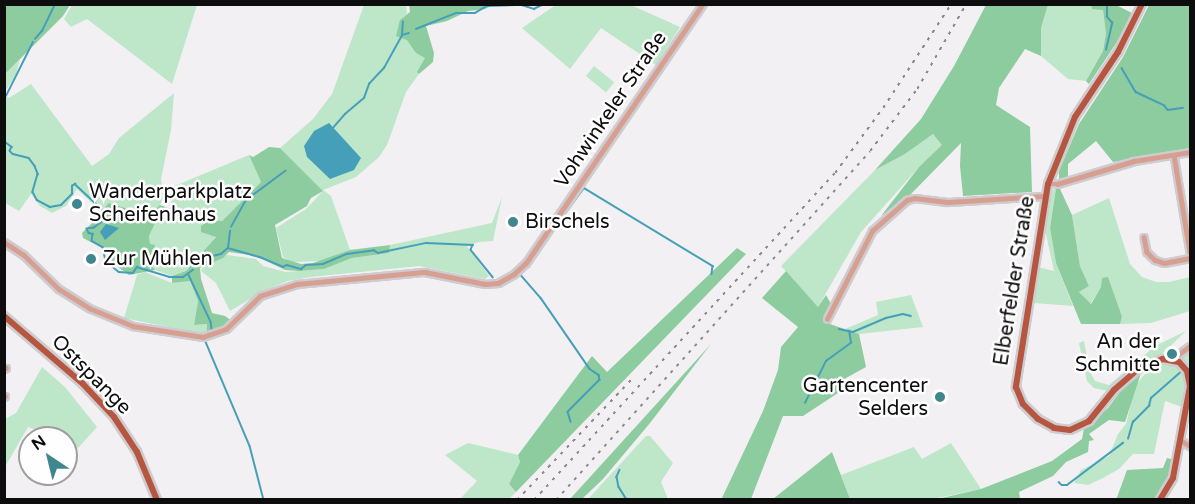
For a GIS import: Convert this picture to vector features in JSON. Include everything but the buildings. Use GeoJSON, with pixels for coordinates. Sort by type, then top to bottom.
{"type":"FeatureCollection","features":[{"type":"Feature","properties":{"kind":"main road"},"geometry":{"type":"LineString","coordinates":[[1048,184],[1075,117],[1118,52],[1142,4]]}},
{"type":"Feature","properties":{"kind":"main road","name":"Elberfelder Straße"},"geometry":{"type":"LineString","coordinates":[[1048,184],[1016,381],[1017,393],[1023,405],[1046,424],[1064,430],[1076,428],[1089,421],[1114,390],[1132,374],[1146,365],[1172,359]]}},
{"type":"Feature","properties":{"kind":"main road","name":"Ostspange"},"geometry":{"type":"LineString","coordinates":[[4,316],[83,384],[114,417],[143,464],[157,500]]}},
{"type":"Feature","properties":{"kind":"main road"},"geometry":{"type":"LineString","coordinates":[[1161,500],[1173,478],[1189,377],[1183,365],[1172,359]]}},
{"type":"Feature","properties":{"kind":"street","name":"Vohwinkeler Straße"},"geometry":{"type":"LineString","coordinates":[[4,242],[24,255],[59,289],[89,308],[133,326],[203,337],[226,329],[251,302],[266,293],[307,282],[425,272],[488,284],[498,283],[514,274],[526,263],[703,4]]}},
{"type":"Feature","properties":{"kind":"street"},"geometry":{"type":"LineString","coordinates":[[1048,184],[1058,184],[1134,161],[1191,152]]}},
{"type":"Feature","properties":{"kind":"street"},"geometry":{"type":"LineString","coordinates":[[1174,155],[1191,252]]}},
{"type":"Feature","properties":{"kind":"street"},"geometry":{"type":"LineString","coordinates":[[827,319],[872,231],[907,200],[915,198],[947,202],[1045,196]]}},
{"type":"Feature","properties":{"kind":"street"},"geometry":{"type":"LineString","coordinates":[[1144,237],[1147,252],[1155,260],[1164,263],[1191,258]]}},
{"type":"Feature","properties":{"kind":"street"},"geometry":{"type":"LineString","coordinates":[[1172,359],[1191,346]]}},
{"type":"Feature","properties":{"kind":"street"},"geometry":{"type":"LineString","coordinates":[[1180,440],[1191,446]]}},
{"type":"Feature","properties":{"kind":"green space"},"geometry":{"type":"Polygon","coordinates":[[[5,4],[70,5],[63,16],[5,74],[5,4]]]}},
{"type":"Feature","properties":{"kind":"green space"},"geometry":{"type":"Polygon","coordinates":[[[409,4],[493,5],[426,26],[434,53],[433,62],[419,74],[417,72],[425,58],[416,53],[407,40],[396,36],[400,20],[410,12],[409,4]]]}},
{"type":"Feature","properties":{"kind":"green space"},"geometry":{"type":"Polygon","coordinates":[[[557,4],[631,5],[680,27],[656,65],[601,28],[570,69],[522,28],[557,4]]]}},
{"type":"Feature","properties":{"kind":"green space"},"geometry":{"type":"Polygon","coordinates":[[[72,5],[197,5],[172,84],[87,19],[71,27],[64,19],[72,5]]]}},
{"type":"Feature","properties":{"kind":"green space"},"geometry":{"type":"Polygon","coordinates":[[[364,5],[406,5],[407,14],[400,20],[416,53],[426,58],[419,74],[406,92],[387,145],[379,157],[356,177],[323,190],[331,196],[350,250],[323,261],[292,262],[283,257],[276,228],[306,209],[323,191],[280,148],[313,119],[332,94],[364,5]]]}},
{"type":"Feature","properties":{"kind":"green space"},"geometry":{"type":"Polygon","coordinates":[[[986,5],[1048,5],[1041,28],[1041,56],[1025,49],[999,88],[996,105],[1030,127],[1032,192],[963,196],[960,166],[961,143],[909,196],[881,216],[919,167],[942,145],[933,134],[905,154],[875,170],[921,119],[954,66],[986,5]]]}},
{"type":"Feature","properties":{"kind":"green space"},"geometry":{"type":"Polygon","coordinates":[[[1048,5],[1091,5],[1092,9],[1103,9],[1106,34],[1103,51],[1086,81],[1068,79],[1041,56],[1041,28],[1048,5]]]}},
{"type":"Feature","properties":{"kind":"green space"},"geometry":{"type":"Polygon","coordinates":[[[1091,5],[1116,5],[1132,13],[1121,36],[1089,84],[1086,81],[1103,51],[1106,34],[1103,10],[1092,9],[1091,5]]]}},
{"type":"Feature","properties":{"kind":"green space"},"geometry":{"type":"Polygon","coordinates":[[[1149,5],[1190,5],[1190,149],[1113,162],[1096,141],[1068,164],[1068,177],[1059,179],[1059,171],[1079,124],[1123,57],[1149,5]]]}},
{"type":"Feature","properties":{"kind":"green space"},"geometry":{"type":"Polygon","coordinates":[[[20,59],[16,74],[5,92],[5,74],[20,59]]]}},
{"type":"Feature","properties":{"kind":"green space"},"geometry":{"type":"Polygon","coordinates":[[[594,66],[614,82],[606,92],[586,76],[594,66]]]}},
{"type":"Feature","properties":{"kind":"green space"},"geometry":{"type":"Polygon","coordinates":[[[31,84],[92,166],[109,154],[119,138],[174,93],[171,130],[161,179],[164,196],[160,205],[153,211],[143,213],[108,203],[104,209],[93,204],[77,189],[66,206],[52,213],[40,206],[31,194],[19,211],[5,203],[5,96],[9,98],[31,84]]]}},
{"type":"Feature","properties":{"kind":"green space"},"geometry":{"type":"Polygon","coordinates":[[[933,134],[943,145],[919,167],[861,232],[818,307],[781,266],[875,170],[905,154],[933,134]]]}},
{"type":"Feature","properties":{"kind":"green space"},"geometry":{"type":"Polygon","coordinates":[[[269,147],[280,148],[323,191],[311,198],[307,206],[275,225],[282,258],[301,264],[313,263],[350,250],[390,245],[389,253],[352,258],[324,269],[299,271],[285,270],[256,256],[229,252],[223,258],[200,268],[201,279],[212,313],[225,316],[232,321],[216,331],[207,333],[207,324],[194,325],[198,301],[190,281],[172,283],[172,276],[186,271],[216,237],[201,232],[201,226],[210,220],[222,221],[261,182],[249,155],[253,157],[269,147]]]}},
{"type":"Feature","properties":{"kind":"green space"},"geometry":{"type":"Polygon","coordinates":[[[249,155],[261,182],[222,221],[210,220],[216,236],[207,249],[186,271],[172,276],[155,270],[151,264],[149,236],[156,221],[171,209],[172,187],[249,155]]]}},
{"type":"Feature","properties":{"kind":"green space"},"geometry":{"type":"Polygon","coordinates":[[[1056,188],[1050,228],[1056,263],[1073,306],[1034,303],[1038,267],[1054,271],[1044,225],[1051,191],[1056,188]]]}},
{"type":"Feature","properties":{"kind":"green space"},"geometry":{"type":"Polygon","coordinates":[[[1056,188],[1060,189],[1072,215],[1080,266],[1089,286],[1079,292],[1091,304],[1101,287],[1102,278],[1108,277],[1122,317],[1120,324],[1081,324],[1056,263],[1050,228],[1056,188]]]}},
{"type":"Feature","properties":{"kind":"green space"},"geometry":{"type":"Polygon","coordinates":[[[502,197],[493,241],[467,246],[489,276],[485,279],[419,266],[311,277],[288,281],[265,290],[230,311],[216,283],[201,271],[204,264],[227,255],[256,259],[263,266],[286,272],[324,269],[352,258],[389,253],[390,245],[492,223],[502,197]]]}},
{"type":"Feature","properties":{"kind":"green space"},"geometry":{"type":"Polygon","coordinates":[[[1109,198],[1130,264],[1142,277],[1156,282],[1169,282],[1190,277],[1190,311],[1151,323],[1120,324],[1122,317],[1101,287],[1090,304],[1079,292],[1089,286],[1080,266],[1072,215],[1109,198]]]}},
{"type":"Feature","properties":{"kind":"green space"},"geometry":{"type":"Polygon","coordinates":[[[108,203],[143,213],[153,211],[160,205],[171,209],[156,221],[149,236],[150,244],[155,245],[151,264],[155,270],[129,275],[108,260],[106,250],[83,238],[82,233],[101,214],[108,203]]]}},
{"type":"Feature","properties":{"kind":"green space"},"geometry":{"type":"Polygon","coordinates":[[[737,248],[746,254],[516,492],[509,484],[520,462],[518,455],[592,356],[607,372],[737,248]]]}},
{"type":"Feature","properties":{"kind":"green space"},"geometry":{"type":"Polygon","coordinates":[[[786,271],[818,307],[826,295],[835,311],[830,324],[859,334],[866,367],[837,383],[841,391],[803,416],[783,416],[751,499],[721,500],[763,411],[778,370],[781,347],[798,327],[762,298],[786,271]]]}},
{"type":"Feature","properties":{"kind":"green space"},"geometry":{"type":"Polygon","coordinates":[[[145,272],[172,283],[190,281],[198,301],[194,325],[208,324],[207,333],[124,318],[137,275],[145,272]]]}},
{"type":"Feature","properties":{"kind":"green space"},"geometry":{"type":"Polygon","coordinates":[[[911,295],[923,327],[859,334],[845,329],[878,315],[876,302],[911,295]]]}},
{"type":"Feature","properties":{"kind":"green space"},"geometry":{"type":"Polygon","coordinates":[[[1186,331],[1160,356],[1134,366],[1108,391],[1094,388],[1087,381],[1079,343],[1084,341],[1090,372],[1095,381],[1109,385],[1155,346],[1186,331]]]}},
{"type":"Feature","properties":{"kind":"green space"},"geometry":{"type":"Polygon","coordinates":[[[1190,343],[1190,410],[1165,401],[1154,454],[1133,454],[1119,469],[1103,478],[1088,485],[1074,483],[1081,470],[1109,456],[1118,434],[1126,424],[1135,386],[1148,370],[1165,364],[1179,367],[1190,343]]]}},
{"type":"Feature","properties":{"kind":"green space"},"geometry":{"type":"Polygon","coordinates":[[[711,344],[603,479],[582,499],[570,499],[711,344]]]}},
{"type":"Feature","properties":{"kind":"green space"},"geometry":{"type":"Polygon","coordinates":[[[42,367],[65,387],[97,427],[78,447],[78,426],[18,426],[18,444],[5,467],[5,419],[16,413],[42,367]]]}},
{"type":"Feature","properties":{"kind":"green space"},"geometry":{"type":"Polygon","coordinates":[[[1142,370],[1125,422],[1109,420],[1089,434],[1094,440],[1089,441],[1088,452],[1066,462],[1053,476],[1019,492],[1020,499],[933,500],[981,489],[1052,461],[1082,439],[1084,428],[1108,408],[1129,380],[1142,370]]]}},
{"type":"Feature","properties":{"kind":"green space"},"geometry":{"type":"Polygon","coordinates":[[[646,436],[650,436],[673,463],[661,482],[668,499],[588,499],[646,436]]]}},
{"type":"Feature","properties":{"kind":"green space"},"geometry":{"type":"Polygon","coordinates":[[[468,443],[518,455],[520,462],[509,484],[516,492],[509,499],[460,499],[477,481],[445,455],[468,443]]]}},
{"type":"Feature","properties":{"kind":"green space"},"geometry":{"type":"Polygon","coordinates":[[[951,443],[981,489],[933,499],[850,499],[841,475],[914,447],[922,459],[951,443]]]}},
{"type":"Feature","properties":{"kind":"green space"},"geometry":{"type":"Polygon","coordinates":[[[832,452],[850,499],[773,499],[832,452]]]}},
{"type":"Feature","properties":{"kind":"green space"},"geometry":{"type":"Polygon","coordinates":[[[1167,458],[1175,460],[1171,479],[1157,499],[1116,500],[1127,470],[1163,468],[1167,458]]]}},
{"type":"Feature","properties":{"kind":"water"},"geometry":{"type":"Polygon","coordinates":[[[329,123],[361,158],[354,170],[330,179],[307,157],[304,146],[314,131],[329,123]]]}},
{"type":"Feature","properties":{"kind":"water"},"geometry":{"type":"Polygon","coordinates":[[[106,224],[119,228],[105,240],[100,232],[106,224]]]}},
{"type":"Feature","properties":{"kind":"waterway"},"geometry":{"type":"LineString","coordinates":[[35,39],[42,31],[55,4]]}},
{"type":"Feature","properties":{"kind":"waterway"},"geometry":{"type":"LineString","coordinates":[[416,29],[456,13],[475,13],[487,6],[522,5],[534,9],[544,4]]}},
{"type":"Feature","properties":{"kind":"waterway"},"geometry":{"type":"LineString","coordinates":[[1106,50],[1112,23],[1107,17],[1107,4]]}},
{"type":"Feature","properties":{"kind":"waterway"},"geometry":{"type":"LineString","coordinates":[[402,35],[403,22]]}},
{"type":"Feature","properties":{"kind":"waterway"},"geometry":{"type":"LineString","coordinates":[[333,128],[364,98],[369,84],[384,68],[402,35],[409,33]]}},
{"type":"Feature","properties":{"kind":"waterway"},"geometry":{"type":"LineString","coordinates":[[6,96],[33,42]]}},
{"type":"Feature","properties":{"kind":"waterway"},"geometry":{"type":"LineString","coordinates":[[1122,68],[1136,92],[1164,105],[1168,110],[1183,108]]}},
{"type":"Feature","properties":{"kind":"waterway"},"geometry":{"type":"LineString","coordinates":[[4,141],[12,147],[10,151],[13,154],[29,158],[35,166],[38,174],[33,192],[37,200],[50,207],[61,205],[72,194],[72,186],[75,184],[105,212],[105,220],[94,228],[87,229],[93,234],[92,241],[103,247],[106,261],[119,272],[133,273],[137,267],[169,277],[183,277],[193,270]]}},
{"type":"Feature","properties":{"kind":"waterway"},"geometry":{"type":"LineString","coordinates":[[231,227],[246,200],[285,171]]}},
{"type":"Feature","properties":{"kind":"waterway"},"geometry":{"type":"LineString","coordinates":[[520,274],[584,188],[713,266],[712,274]]}},
{"type":"Feature","properties":{"kind":"waterway"},"geometry":{"type":"LineString","coordinates":[[228,248],[230,231]]}},
{"type":"Feature","properties":{"kind":"waterway"},"geometry":{"type":"LineString","coordinates":[[196,266],[204,258],[221,254],[228,248],[260,257],[283,267],[287,265],[301,269],[306,265],[323,264],[347,254],[374,250],[378,253],[426,243],[473,245],[471,250],[493,277]]}},
{"type":"Feature","properties":{"kind":"waterway"},"geometry":{"type":"LineString","coordinates":[[503,285],[520,274],[541,298],[590,369],[599,375],[600,380],[568,412],[571,422]]}},
{"type":"Feature","properties":{"kind":"waterway"},"geometry":{"type":"LineString","coordinates":[[189,275],[211,322],[212,329]]}},
{"type":"Feature","properties":{"kind":"waterway"},"geometry":{"type":"LineString","coordinates":[[839,329],[853,332],[886,318],[903,314],[911,316]]}},
{"type":"Feature","properties":{"kind":"waterway"},"geometry":{"type":"LineString","coordinates":[[805,403],[826,361],[851,343],[849,331]]}},
{"type":"Feature","properties":{"kind":"waterway"},"geometry":{"type":"LineString","coordinates":[[206,342],[250,446],[264,500]]}},
{"type":"Feature","properties":{"kind":"waterway"},"geometry":{"type":"LineString","coordinates":[[1128,439],[1133,422],[1149,406],[1151,398],[1181,372]]}},
{"type":"Feature","properties":{"kind":"waterway"},"geometry":{"type":"LineString","coordinates":[[1059,482],[1067,485],[1123,443]]}},
{"type":"Feature","properties":{"kind":"waterway"},"geometry":{"type":"LineString","coordinates":[[620,470],[617,477],[619,487],[627,500]]}},
{"type":"Feature","properties":{"kind":"railway"},"geometry":{"type":"LineString","coordinates":[[534,500],[835,173],[883,108],[951,4]]}},
{"type":"Feature","properties":{"kind":"railway"},"geometry":{"type":"LineString","coordinates":[[556,500],[870,151],[917,89],[966,4]]}},
{"type":"Feature","properties":{"kind":"railway"},"geometry":{"type":"LineString","coordinates":[[517,500],[631,380]]}},
{"type":"Feature","properties":{"kind":"place","name":"Wanderparkplatz Scheifenhaus"},"geometry":{"type":"Point","coordinates":[77,204]}},
{"type":"Feature","properties":{"kind":"place","name":"Birschels"},"geometry":{"type":"Point","coordinates":[513,222]}},
{"type":"Feature","properties":{"kind":"place","name":"Zur Mühlen"},"geometry":{"type":"Point","coordinates":[91,259]}},
{"type":"Feature","properties":{"kind":"place","name":"An der Schmitte"},"geometry":{"type":"Point","coordinates":[1172,354]}},
{"type":"Feature","properties":{"kind":"place","name":"Gartencenter Selders"},"geometry":{"type":"Point","coordinates":[940,397]}}]}
